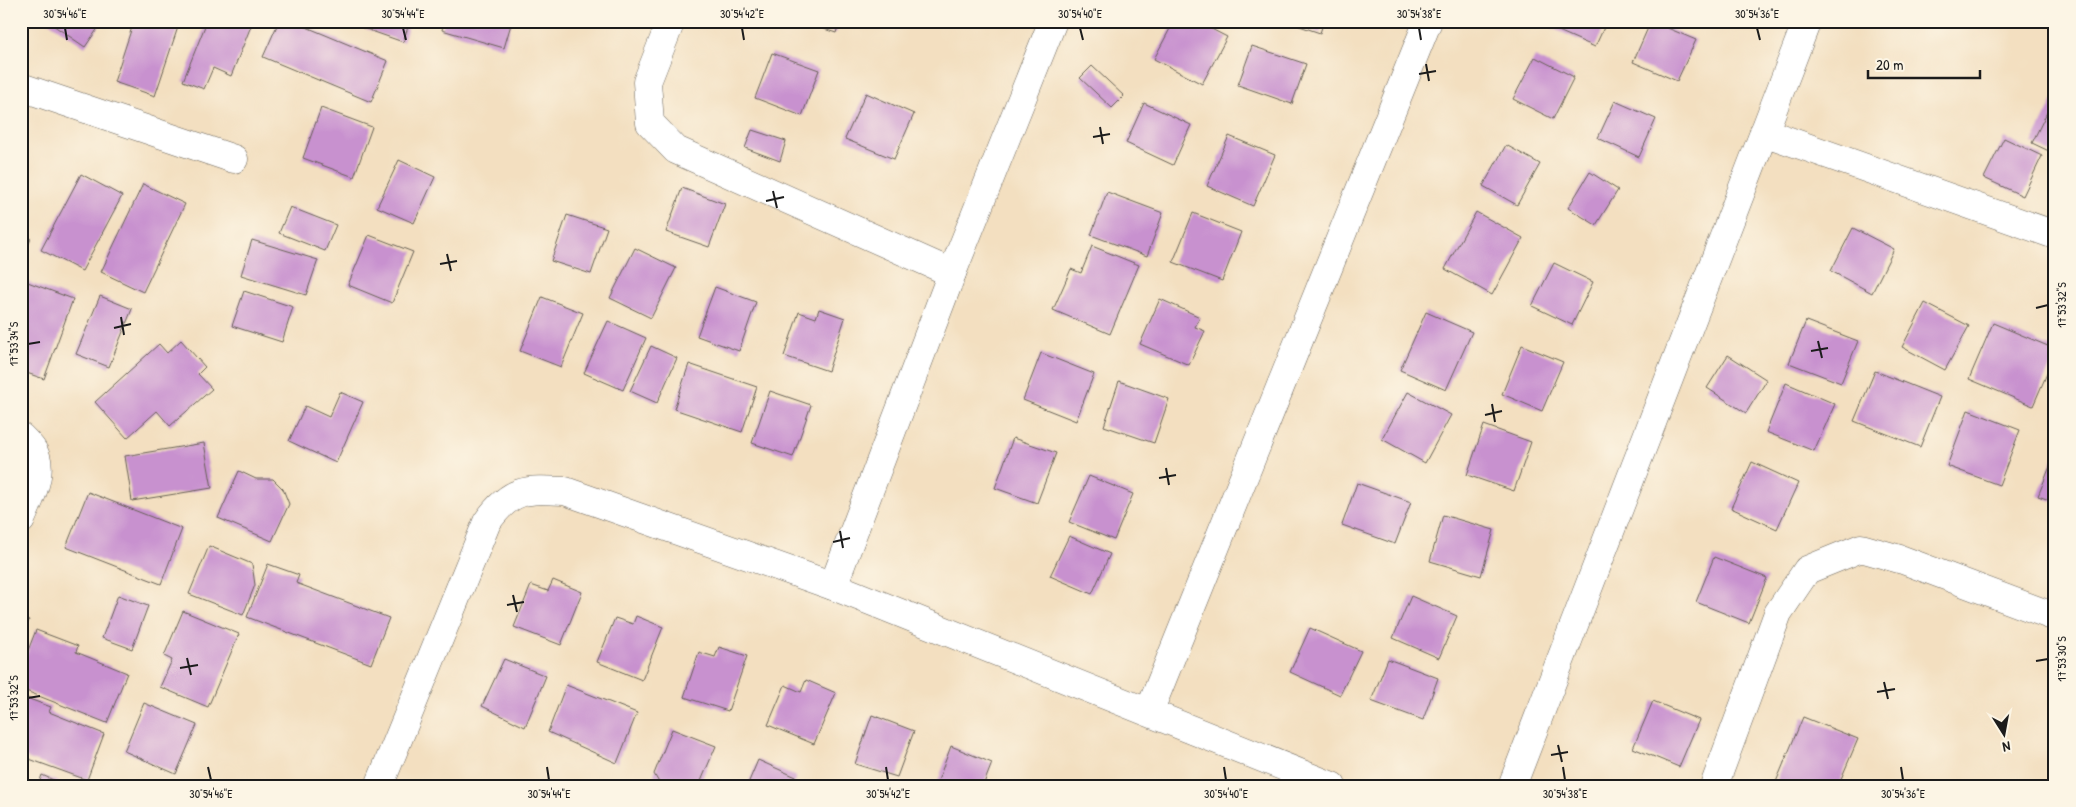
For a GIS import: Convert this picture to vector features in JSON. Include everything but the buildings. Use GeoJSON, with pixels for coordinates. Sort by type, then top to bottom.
{"type":"FeatureCollection","features":[{"type":"Feature","properties":{"kind":"street"},"geometry":{"type":"LineString","coordinates":[[672,21],[647,82],[650,123],[676,150],[952,273]]}},
{"type":"Feature","properties":{"kind":"street"},"geometry":{"type":"LineString","coordinates":[[833,586],[952,273],[1053,21]]}},
{"type":"Feature","properties":{"kind":"street"},"geometry":{"type":"LineString","coordinates":[[1149,712],[1428,21]]}},
{"type":"Feature","properties":{"kind":"street"},"geometry":{"type":"LineString","coordinates":[[1512,786],[1808,21]]}},
{"type":"Feature","properties":{"kind":"street"},"geometry":{"type":"LineString","coordinates":[[21,86],[234,159]]}},
{"type":"Feature","properties":{"kind":"street"},"geometry":{"type":"LineString","coordinates":[[1764,132],[2055,235]]}},
{"type":"Feature","properties":{"kind":"street"},"geometry":{"type":"LineString","coordinates":[[21,437],[33,450],[38,468],[34,487],[21,520]]}},
{"type":"Feature","properties":{"kind":"street"},"geometry":{"type":"LineString","coordinates":[[381,785],[487,522],[500,504],[518,493],[540,490],[565,491],[833,586],[1332,786]]}},
{"type":"Feature","properties":{"kind":"street"},"geometry":{"type":"LineString","coordinates":[[1714,786],[1778,612],[1807,570],[1862,548],[1903,560],[2055,617]]}}]}
